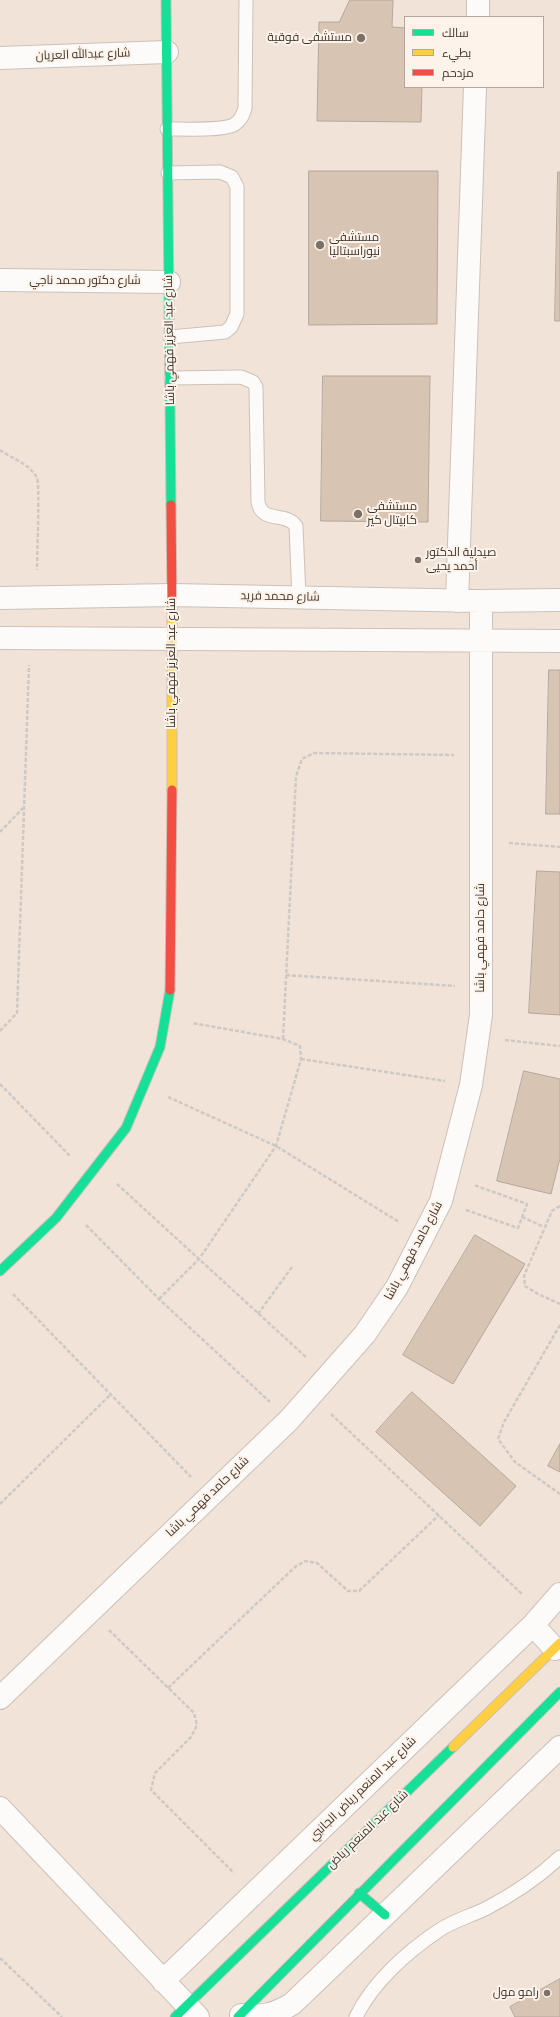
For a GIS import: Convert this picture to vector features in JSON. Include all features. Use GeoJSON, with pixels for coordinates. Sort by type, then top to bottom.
{"type":"FeatureCollection","features":[{"type":"Feature","properties":{"kind":"street","name":"شارع عبد العزيز فهمي باشا"},"geometry":{"type":"LineString","coordinates":[[0,1271],[56,1218],[98,1166],[126,1128],[145,1086],[160,1047],[171,985],[171,378],[166,0]]}},
{"type":"Feature","properties":{"kind":"street"},"geometry":{"type":"LineString","coordinates":[[478,0],[478,16]]}},
{"type":"Feature","properties":{"kind":"street","name":"شارع عبدالله العريان"},"geometry":{"type":"LineString","coordinates":[[0,58],[167,52]]}},
{"type":"Feature","properties":{"kind":"street"},"geometry":{"type":"LineString","coordinates":[[457,601],[475,88]]}},
{"type":"Feature","properties":{"kind":"street","name":"شارع دكتور محمد ناجي"},"geometry":{"type":"LineString","coordinates":[[0,280],[169,282]]}},
{"type":"Feature","properties":{"kind":"street","name":"شارع محمد فريد"},"geometry":{"type":"LineString","coordinates":[[0,598],[172,595],[457,601],[560,600]]}},
{"type":"Feature","properties":{"kind":"street","name":"شارع حامد فهمي باشا"},"geometry":{"type":"LineString","coordinates":[[0,1698],[289,1420],[328,1377],[365,1334],[394,1293],[424,1237],[441,1201],[449,1176],[471,1085],[481,1015],[481,601]]}},
{"type":"Feature","properties":{"kind":"street"},"geometry":{"type":"LineString","coordinates":[[0,638],[172,638],[481,642],[560,641]]}},
{"type":"Feature","properties":{"kind":"street","name":"شارع عبد المنعم رياض الجانبي"},"geometry":{"type":"LineString","coordinates":[[163,1981],[538,1620],[560,1594]]}},
{"type":"Feature","properties":{"kind":"street"},"geometry":{"type":"LineString","coordinates":[[538,1620],[558,1646]]}},
{"type":"Feature","properties":{"kind":"street","name":"شارع عبد المنعم رياض"},"geometry":{"type":"LineString","coordinates":[[186,2013],[558,1646]]}},
{"type":"Feature","properties":{"kind":"street"},"geometry":{"type":"LineString","coordinates":[[239,2016],[359,1893],[560,1692]]}},
{"type":"Feature","properties":{"kind":"street"},"geometry":{"type":"LineString","coordinates":[[239,2016],[259,2016],[277,2013],[292,2004],[560,1747]]}},
{"type":"Feature","properties":{"kind":"street"},"geometry":{"type":"LineString","coordinates":[[0,1808],[163,1981],[186,2013]]}},
{"type":"Feature","properties":{"kind":"street"},"geometry":{"type":"LineString","coordinates":[[359,1893],[385,1914]]}},
{"type":"Feature","properties":{"kind":"lane"},"geometry":{"type":"LineString","coordinates":[[168,130],[225,127],[235,124],[242,117],[245,108],[246,0]]}},
{"type":"Feature","properties":{"kind":"lane"},"geometry":{"type":"LineString","coordinates":[[168,173],[220,172],[232,177],[237,187],[237,314],[235,321],[225,332],[170,337]]}},
{"type":"Feature","properties":{"kind":"lane"},"geometry":{"type":"LineString","coordinates":[[171,378],[241,377],[252,382],[256,387],[258,502],[262,512],[266,516],[288,518],[296,526],[299,598]]}},
{"type":"Feature","properties":{"kind":"lane"},"geometry":{"type":"LineString","coordinates":[[356,2017],[360,2008],[395,1965],[439,1930],[488,1907],[547,1869],[560,1857]]}},
{"type":"Feature","properties":{"kind":"path"},"geometry":{"type":"LineString","coordinates":[[0,450],[14,460],[28,466],[37,478],[37,598]]}},
{"type":"Feature","properties":{"kind":"path"},"geometry":{"type":"LineString","coordinates":[[0,1031],[17,1013],[29,638]]}},
{"type":"Feature","properties":{"kind":"path"},"geometry":{"type":"LineString","coordinates":[[283,1039],[296,776],[302,759],[314,753],[481,756]]}},
{"type":"Feature","properties":{"kind":"path"},"geometry":{"type":"LineString","coordinates":[[0,832],[23,808]]}},
{"type":"Feature","properties":{"kind":"path"},"geometry":{"type":"LineString","coordinates":[[480,840],[560,847]]}},
{"type":"Feature","properties":{"kind":"path"},"geometry":{"type":"LineString","coordinates":[[286,975],[480,988]]}},
{"type":"Feature","properties":{"kind":"path"},"geometry":{"type":"LineString","coordinates":[[160,1299],[199,1259],[276,1146],[301,1059],[300,1046],[283,1039],[166,1018]]}},
{"type":"Feature","properties":{"kind":"path"},"geometry":{"type":"LineString","coordinates":[[477,1037],[560,1046]]}},
{"type":"Feature","properties":{"kind":"path"},"geometry":{"type":"LineString","coordinates":[[301,1059],[471,1085]]}},
{"type":"Feature","properties":{"kind":"path"},"geometry":{"type":"LineString","coordinates":[[0,1084],[90,1176]]}},
{"type":"Feature","properties":{"kind":"path"},"geometry":{"type":"LineString","coordinates":[[145,1086],[276,1146],[424,1237]]}},
{"type":"Feature","properties":{"kind":"path"},"geometry":{"type":"LineString","coordinates":[[98,1166],[328,1377]]}},
{"type":"Feature","properties":{"kind":"path"},"geometry":{"type":"LineString","coordinates":[[441,1201],[518,1228],[522,1217],[526,1204],[449,1176]]}},
{"type":"Feature","properties":{"kind":"path"},"geometry":{"type":"LineString","coordinates":[[66,1205],[160,1299],[289,1420]]}},
{"type":"Feature","properties":{"kind":"path"},"geometry":{"type":"LineString","coordinates":[[560,1206],[552,1211],[524,1276],[525,1286],[560,1304]]}},
{"type":"Feature","properties":{"kind":"path"},"geometry":{"type":"LineString","coordinates":[[522,1217],[544,1227]]}},
{"type":"Feature","properties":{"kind":"path"},"geometry":{"type":"LineString","coordinates":[[258,1314],[292,1267]]}},
{"type":"Feature","properties":{"kind":"path"},"geometry":{"type":"LineString","coordinates":[[11,1292],[209,1496]]}},
{"type":"Feature","properties":{"kind":"path"},"geometry":{"type":"LineString","coordinates":[[560,1324],[504,1422],[498,1439],[515,1462],[560,1494]]}},
{"type":"Feature","properties":{"kind":"path"},"geometry":{"type":"LineString","coordinates":[[0,1504],[111,1394]]}},
{"type":"Feature","properties":{"kind":"path"},"geometry":{"type":"LineString","coordinates":[[311,1395],[439,1515],[538,1620]]}},
{"type":"Feature","properties":{"kind":"path"},"geometry":{"type":"LineString","coordinates":[[168,1688],[295,1567],[305,1561],[317,1563],[348,1591],[359,1591],[439,1515]]}},
{"type":"Feature","properties":{"kind":"path"},"geometry":{"type":"LineString","coordinates":[[90,1611],[194,1713],[197,1725],[191,1737],[155,1773],[151,1790],[255,1894]]}},
{"type":"Feature","properties":{"kind":"path"},"geometry":{"type":"LineString","coordinates":[[0,1958],[62,2017]]}},
{"type":"Feature","properties":{"kind":"building"},"geometry":{"type":"Polygon","coordinates":[[[350,0],[393,0],[392,27],[404,28],[404,88],[422,88],[421,122],[317,121],[319,22],[339,22],[350,0]]]}},
{"type":"Feature","properties":{"kind":"building"},"geometry":{"type":"Polygon","coordinates":[[[309,171],[438,171],[437,324],[309,325],[309,171]]]}},
{"type":"Feature","properties":{"kind":"building"},"geometry":{"type":"Polygon","coordinates":[[[558,172],[560,172],[560,321],[555,321],[558,172]]]}},
{"type":"Feature","properties":{"kind":"building"},"geometry":{"type":"Polygon","coordinates":[[[323,376],[430,376],[428,522],[321,521],[323,376]]]}},
{"type":"Feature","properties":{"kind":"building"},"geometry":{"type":"Polygon","coordinates":[[[549,670],[560,670],[560,814],[546,814],[549,670]]]}},
{"type":"Feature","properties":{"kind":"building"},"geometry":{"type":"Polygon","coordinates":[[[537,871],[560,872],[560,1015],[529,1013],[537,871]]]}},
{"type":"Feature","properties":{"kind":"building"},"geometry":{"type":"Polygon","coordinates":[[[524,1071],[560,1079],[560,1158],[551,1194],[497,1181],[524,1071]]]}},
{"type":"Feature","properties":{"kind":"building"},"geometry":{"type":"Polygon","coordinates":[[[475,1235],[525,1264],[453,1384],[403,1355],[475,1235]]]}},
{"type":"Feature","properties":{"kind":"building"},"geometry":{"type":"Polygon","coordinates":[[[412,1392],[516,1486],[480,1526],[376,1432],[412,1392]]]}},
{"type":"Feature","properties":{"kind":"building"},"geometry":{"type":"Polygon","coordinates":[[[560,1444],[560,1472],[548,1466],[560,1444]]]}},
{"type":"Feature","properties":{"kind":"building","name":"رامو مول"},"geometry":{"type":"Polygon","coordinates":[[[560,1979],[560,2017],[515,2017],[510,2007],[560,1979]]]}},
{"type":"Feature","properties":{"kind":"traffic: fast"},"geometry":{"type":"LineString","coordinates":[[166,0],[171,505]]}},
{"type":"Feature","properties":{"kind":"traffic: fast"},"geometry":{"type":"LineString","coordinates":[[0,1271],[56,1218],[126,1128],[160,1047],[170,990]]}},
{"type":"Feature","properties":{"kind":"traffic: fast"},"geometry":{"type":"LineString","coordinates":[[238,2017],[560,1692]]}},
{"type":"Feature","properties":{"kind":"traffic: fast"},"geometry":{"type":"LineString","coordinates":[[175,2017],[453,1747]]}},
{"type":"Feature","properties":{"kind":"traffic: fast"},"geometry":{"type":"LineString","coordinates":[[359,1893],[385,1915]]}},
{"type":"Feature","properties":{"kind":"traffic: slow"},"geometry":{"type":"LineString","coordinates":[[172,607],[172,790]]}},
{"type":"Feature","properties":{"kind":"traffic: slow"},"geometry":{"type":"LineString","coordinates":[[453,1747],[560,1643]]}},
{"type":"Feature","properties":{"kind":"traffic: jam"},"geometry":{"type":"LineString","coordinates":[[171,505],[172,607]]}},
{"type":"Feature","properties":{"kind":"traffic: jam"},"geometry":{"type":"LineString","coordinates":[[170,990],[172,790]]}},
{"type":"Feature","properties":{"kind":"place","name":"مستشفى فوقية"},"geometry":{"type":"Point","coordinates":[361,38]}},
{"type":"Feature","properties":{"kind":"place","name":"مستشفى نيوراسبتاليا"},"geometry":{"type":"Point","coordinates":[320,245]}},
{"type":"Feature","properties":{"kind":"place","name":"مستشفى كابيتال كير"},"geometry":{"type":"Point","coordinates":[358,514]}},
{"type":"Feature","properties":{"kind":"place","name":"صيدلية الدكتور أحمد يحيى"},"geometry":{"type":"Point","coordinates":[418,560]}},
{"type":"Feature","properties":{"kind":"place","name":"رامو مول"},"geometry":{"type":"Point","coordinates":[547,1993]}}]}
